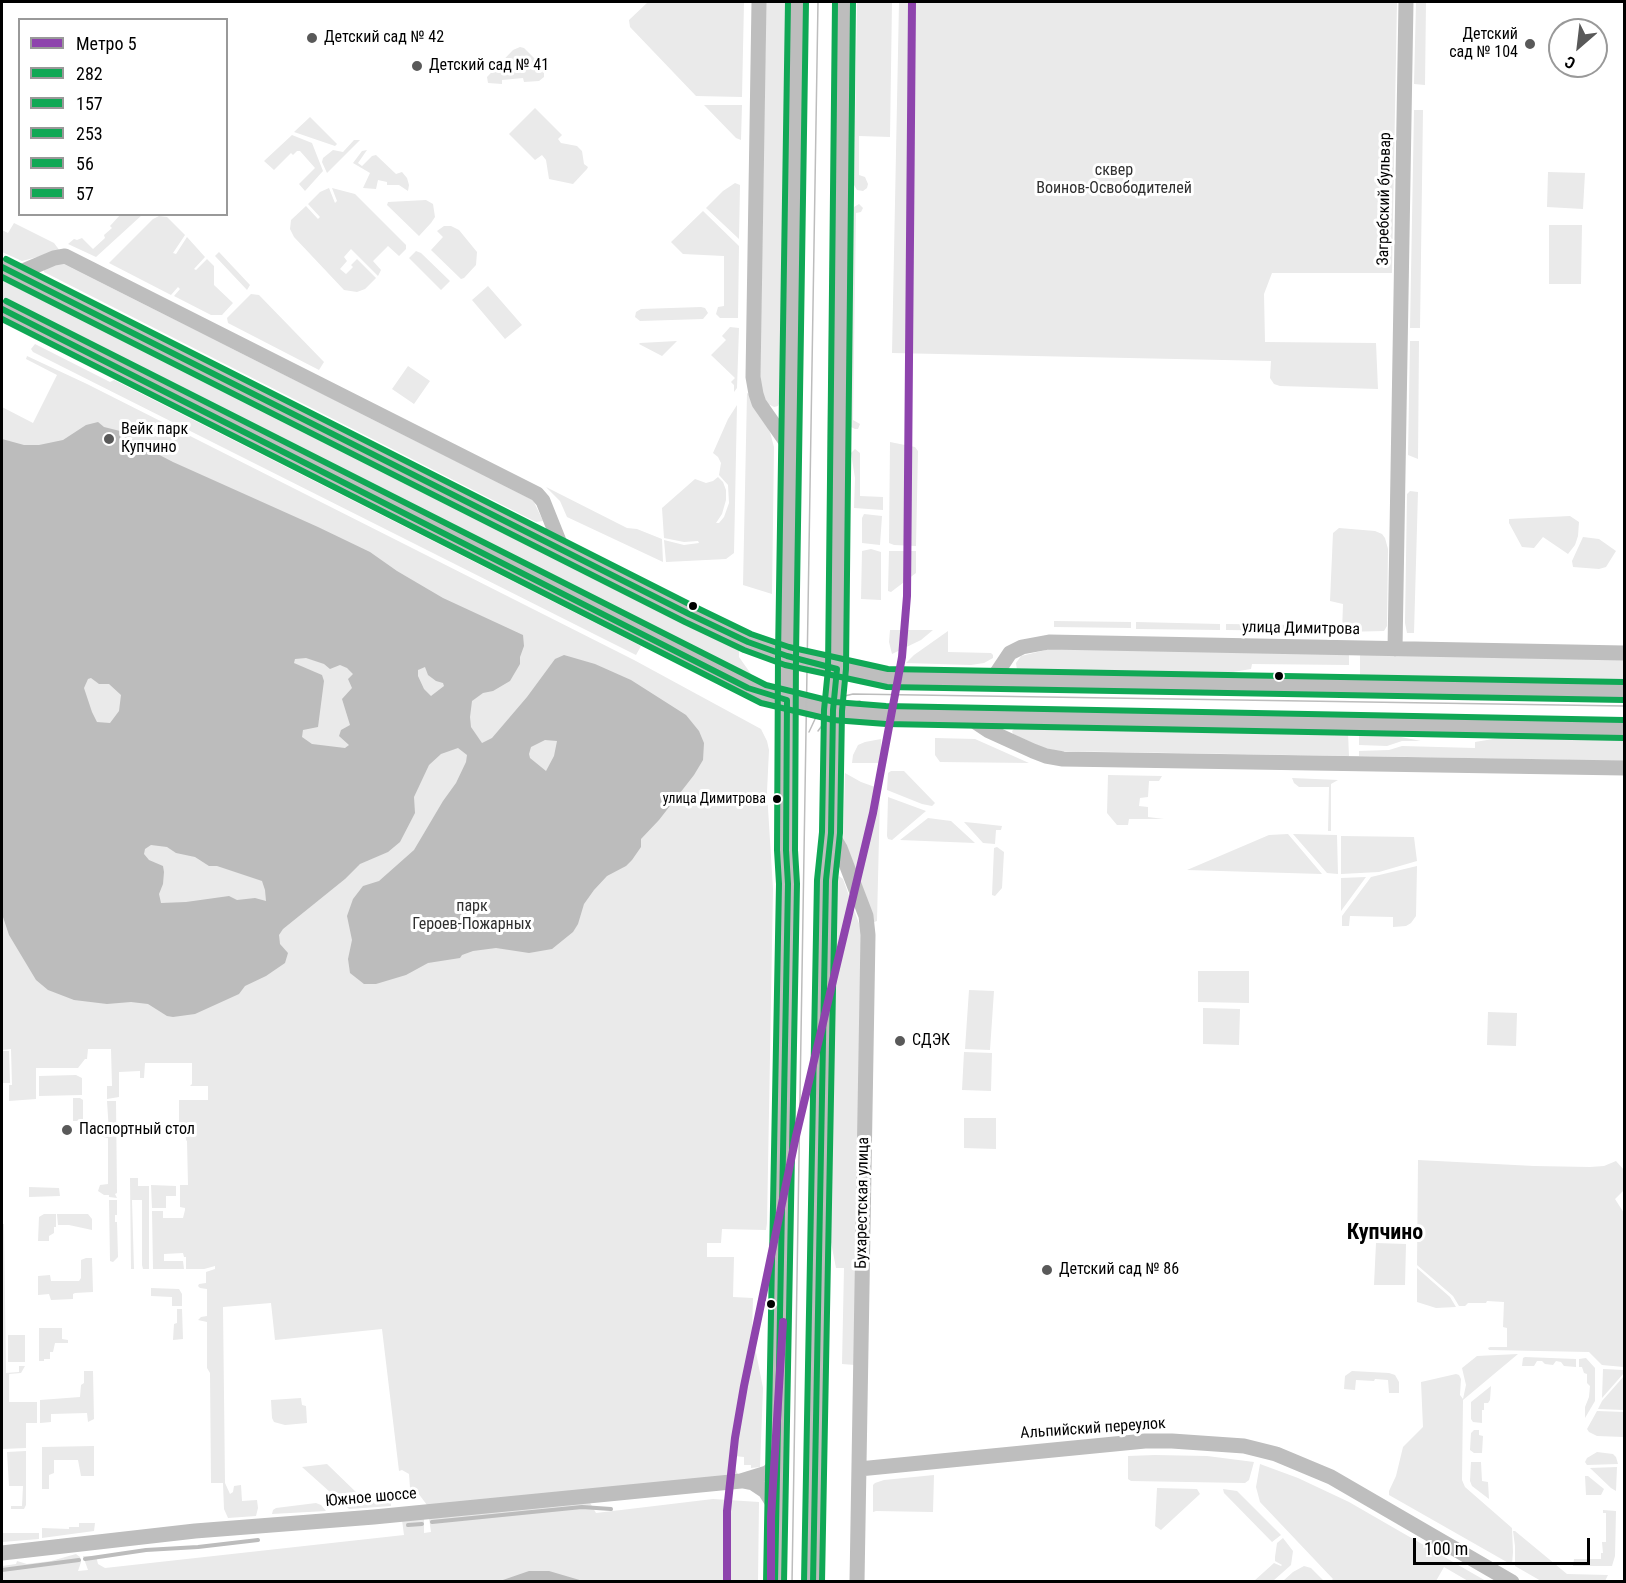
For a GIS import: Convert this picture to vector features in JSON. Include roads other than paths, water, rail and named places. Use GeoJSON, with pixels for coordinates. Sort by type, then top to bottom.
{"type":"FeatureCollection","features":[{"type":"Feature","properties":{"kind":"main road"},"geometry":{"type":"LineString","coordinates":[[776,1581],[788,884],[787,656],[797,2]]}},
{"type":"Feature","properties":{"kind":"main road","name":"Бухарестская улица"},"geometry":{"type":"LineString","coordinates":[[813,1581],[826,880],[831,833],[833,710],[837,669],[844,2]]}},
{"type":"Feature","properties":{"kind":"street"},"geometry":{"type":"LineString","coordinates":[[759,2],[753,377],[759,403],[791,449]]}},
{"type":"Feature","properties":{"kind":"street","name":"Загребский бульвар"},"geometry":{"type":"LineString","coordinates":[[1395,649],[1406,2]]}},
{"type":"Feature","properties":{"kind":"street"},"geometry":{"type":"LineString","coordinates":[[16,274],[54,258],[65,256],[491,470],[537,494],[543,501],[563,551]]}},
{"type":"Feature","properties":{"kind":"street"},"geometry":{"type":"LineString","coordinates":[[2,267],[689,614],[748,642],[787,656],[837,669],[887,678],[1624,691]]}},
{"type":"Feature","properties":{"kind":"street"},"geometry":{"type":"LineString","coordinates":[[2,309],[763,694],[833,710],[886,715],[1624,729]]}},
{"type":"Feature","properties":{"kind":"street","name":"улица Димитрова"},"geometry":{"type":"LineString","coordinates":[[992,680],[1010,653],[1022,647],[1049,642],[1624,653]]}},
{"type":"Feature","properties":{"kind":"street"},"geometry":{"type":"LineString","coordinates":[[968,717],[1033,751],[1063,759],[1624,768]]}},
{"type":"Feature","properties":{"kind":"street","name":"Бухарестская улица"},"geometry":{"type":"LineString","coordinates":[[831,833],[840,848],[866,916],[868,935],[857,1581]]}},
{"type":"Feature","properties":{"kind":"street","name":"Альпийский переулок"},"geometry":{"type":"LineString","coordinates":[[859,1469],[1145,1441],[1184,1441],[1244,1446],[1276,1454],[1331,1477],[1512,1581]]}},
{"type":"Feature","properties":{"kind":"street","name":"Южное шоссе"},"geometry":{"type":"LineString","coordinates":[[2,1552],[195,1531],[374,1517],[743,1481],[767,1473],[778,1459]]}},
{"type":"Feature","properties":{"kind":"street"},"geometry":{"type":"LineString","coordinates":[[743,1481],[753,1483],[765,1491],[772,1502],[776,1520]]}},
{"type":"Feature","properties":{"kind":"waterway"},"geometry":{"type":"LineString","coordinates":[[432,1522],[582,1507],[611,1509]]}},
{"type":"Feature","properties":{"kind":"waterway"},"geometry":{"type":"LineString","coordinates":[[408,1525],[422,1524]]}},
{"type":"Feature","properties":{"kind":"waterway"},"geometry":{"type":"LineString","coordinates":[[85,1559],[146,1550],[258,1540]]}},
{"type":"Feature","properties":{"kind":"waterway"},"geometry":{"type":"LineString","coordinates":[[2,1570],[79,1560]]}},
{"type":"Feature","properties":{"kind":"tram line"},"geometry":{"type":"LineString","coordinates":[[792,1582],[818,2]]}},
{"type":"Feature","properties":{"kind":"tram line"},"geometry":{"type":"LineString","coordinates":[[809,732],[816,717],[829,703],[836,698],[853,694],[1624,706]]}},
{"type":"Feature","properties":{"kind":"tram line"},"geometry":{"type":"LineString","coordinates":[[818,731],[833,711],[846,704],[860,701]]}},
{"type":"Feature","properties":{"kind":"metro line","name":"5"},"geometry":{"type":"LineString","coordinates":[[727,1582],[727,1511],[735,1438],[744,1386],[796,1136],[873,813],[902,657],[907,596],[912,2]]}},
{"type":"Feature","properties":{"kind":"metro line","name":"5"},"geometry":{"type":"LineString","coordinates":[[771,1582],[771,1517],[783,1322]]}},
{"type":"Feature","properties":{"kind":"place","name":"Детский сад № 42"},"geometry":{"type":"Point","coordinates":[312,38]}},
{"type":"Feature","properties":{"kind":"place","name":"Детский сад № 104"},"geometry":{"type":"Point","coordinates":[1530,44]}},
{"type":"Feature","properties":{"kind":"place","name":"Детский сад № 41"},"geometry":{"type":"Point","coordinates":[417,66]}},
{"type":"Feature","properties":{"kind":"place","name":"Вейк парк Купчино"},"geometry":{"type":"Point","coordinates":[109,439]}},
{"type":"Feature","properties":{"kind":"place","name":"улица Димитрова"},"geometry":{"type":"Point","coordinates":[777,799]}},
{"type":"Feature","properties":{"kind":"place","name":"СДЭК"},"geometry":{"type":"Point","coordinates":[900,1041]}},
{"type":"Feature","properties":{"kind":"place","name":"Паспортный стол"},"geometry":{"type":"Point","coordinates":[67,1130]}},
{"type":"Feature","properties":{"kind":"place","name":"Детский сад № 86"},"geometry":{"type":"Point","coordinates":[1047,1270]}},
{"type":"Feature","properties":{"kind":"district","name":"Купчино"},"geometry":{"type":"Point","coordinates":[1385,1233]}},
{"type":"Feature","properties":{"kind":"park label","name":"сквер Воинов-Освободителей"},"geometry":{"type":"Point","coordinates":[1114,180]}},
{"type":"Feature","properties":{"kind":"park label","name":"парк Героев-Пожарных"},"geometry":{"type":"Point","coordinates":[472,916]}}]}
